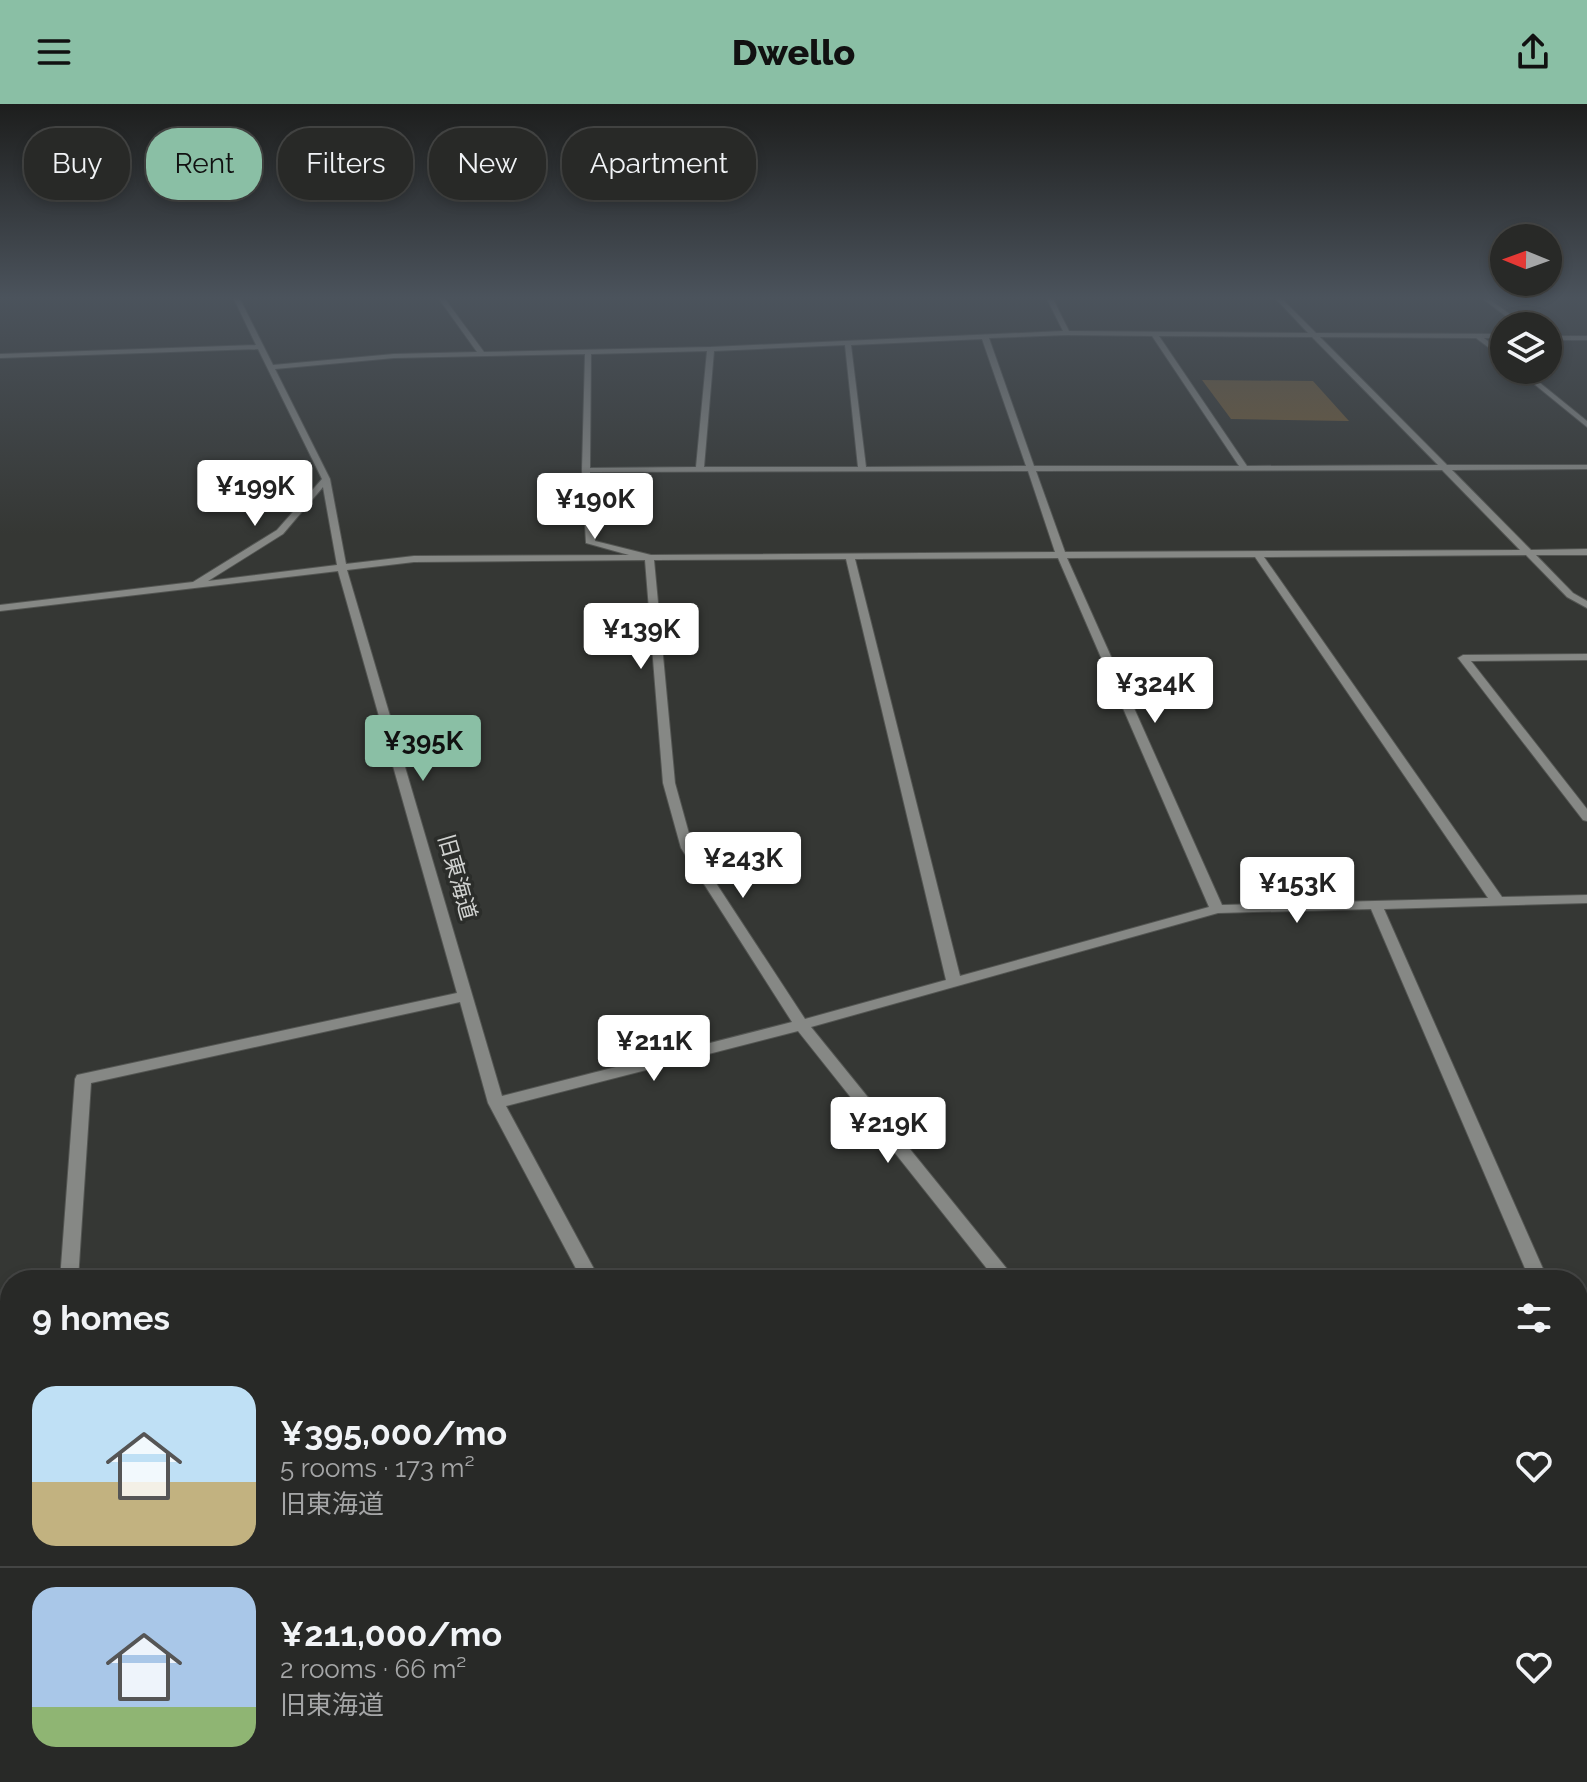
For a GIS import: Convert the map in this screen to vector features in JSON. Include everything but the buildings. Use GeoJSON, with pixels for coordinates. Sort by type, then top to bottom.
{"type":"FeatureCollection","features":[{"type":"Feature","properties":{"kind":"street","name":"旧東海道"},"geometry":{"type":"LineString","coordinates":[[277,377],[326,479],[342,569],[496,1103],[586,1270]]}},
{"type":"Feature","properties":{"kind":"street"},"geometry":{"type":"LineString","coordinates":[[588,377],[586,470],[591,543],[649,557]]}},
{"type":"Feature","properties":{"kind":"street"},"geometry":{"type":"LineString","coordinates":[[700,470],[708,377]]}},
{"type":"Feature","properties":{"kind":"street"},"geometry":{"type":"LineString","coordinates":[[852,377],[862,469]]}},
{"type":"Feature","properties":{"kind":"street"},"geometry":{"type":"LineString","coordinates":[[1000,377],[1034,469],[1061,555],[1217,909]]}},
{"type":"Feature","properties":{"kind":"street"},"geometry":{"type":"LineString","coordinates":[[1184,377],[1244,467]]}},
{"type":"Feature","properties":{"kind":"street"},"geometry":{"type":"LineString","coordinates":[[1359,377],[1570,595],[1587,605]]}},
{"type":"Feature","properties":{"kind":"street"},"geometry":{"type":"LineString","coordinates":[[1537,384],[1587,425]]}},
{"type":"Feature","properties":{"kind":"street"},"geometry":{"type":"LineString","coordinates":[[586,470],[1587,467]]}},
{"type":"Feature","properties":{"kind":"street"},"geometry":{"type":"LineString","coordinates":[[191,587],[280,532],[326,479]]}},
{"type":"Feature","properties":{"kind":"street"},"geometry":{"type":"LineString","coordinates":[[0,608],[414,559],[1587,552]]}},
{"type":"Feature","properties":{"kind":"street"},"geometry":{"type":"LineString","coordinates":[[850,556],[954,983]]}},
{"type":"Feature","properties":{"kind":"street"},"geometry":{"type":"LineString","coordinates":[[1259,556],[1496,899]]}},
{"type":"Feature","properties":{"kind":"street"},"geometry":{"type":"LineString","coordinates":[[649,557],[669,783],[687,848],[801,1025],[999,1270]]}},
{"type":"Feature","properties":{"kind":"street"},"geometry":{"type":"LineString","coordinates":[[1587,657],[1463,658],[1587,817]]}},
{"type":"Feature","properties":{"kind":"street"},"geometry":{"type":"LineString","coordinates":[[496,1103],[801,1025],[1217,909],[1496,899],[1587,899]]}},
{"type":"Feature","properties":{"kind":"street"},"geometry":{"type":"LineString","coordinates":[[1375,903],[1535,1270]]}},
{"type":"Feature","properties":{"kind":"street"},"geometry":{"type":"LineString","coordinates":[[70,1270],[83,1079],[465,996]]}},
{"type":"Feature","properties":{"kind":"shaded area"},"geometry":{"type":"Polygon","coordinates":[[[1202,380],[1313,381],[1349,421],[1231,419],[1202,380]]]}}]}
